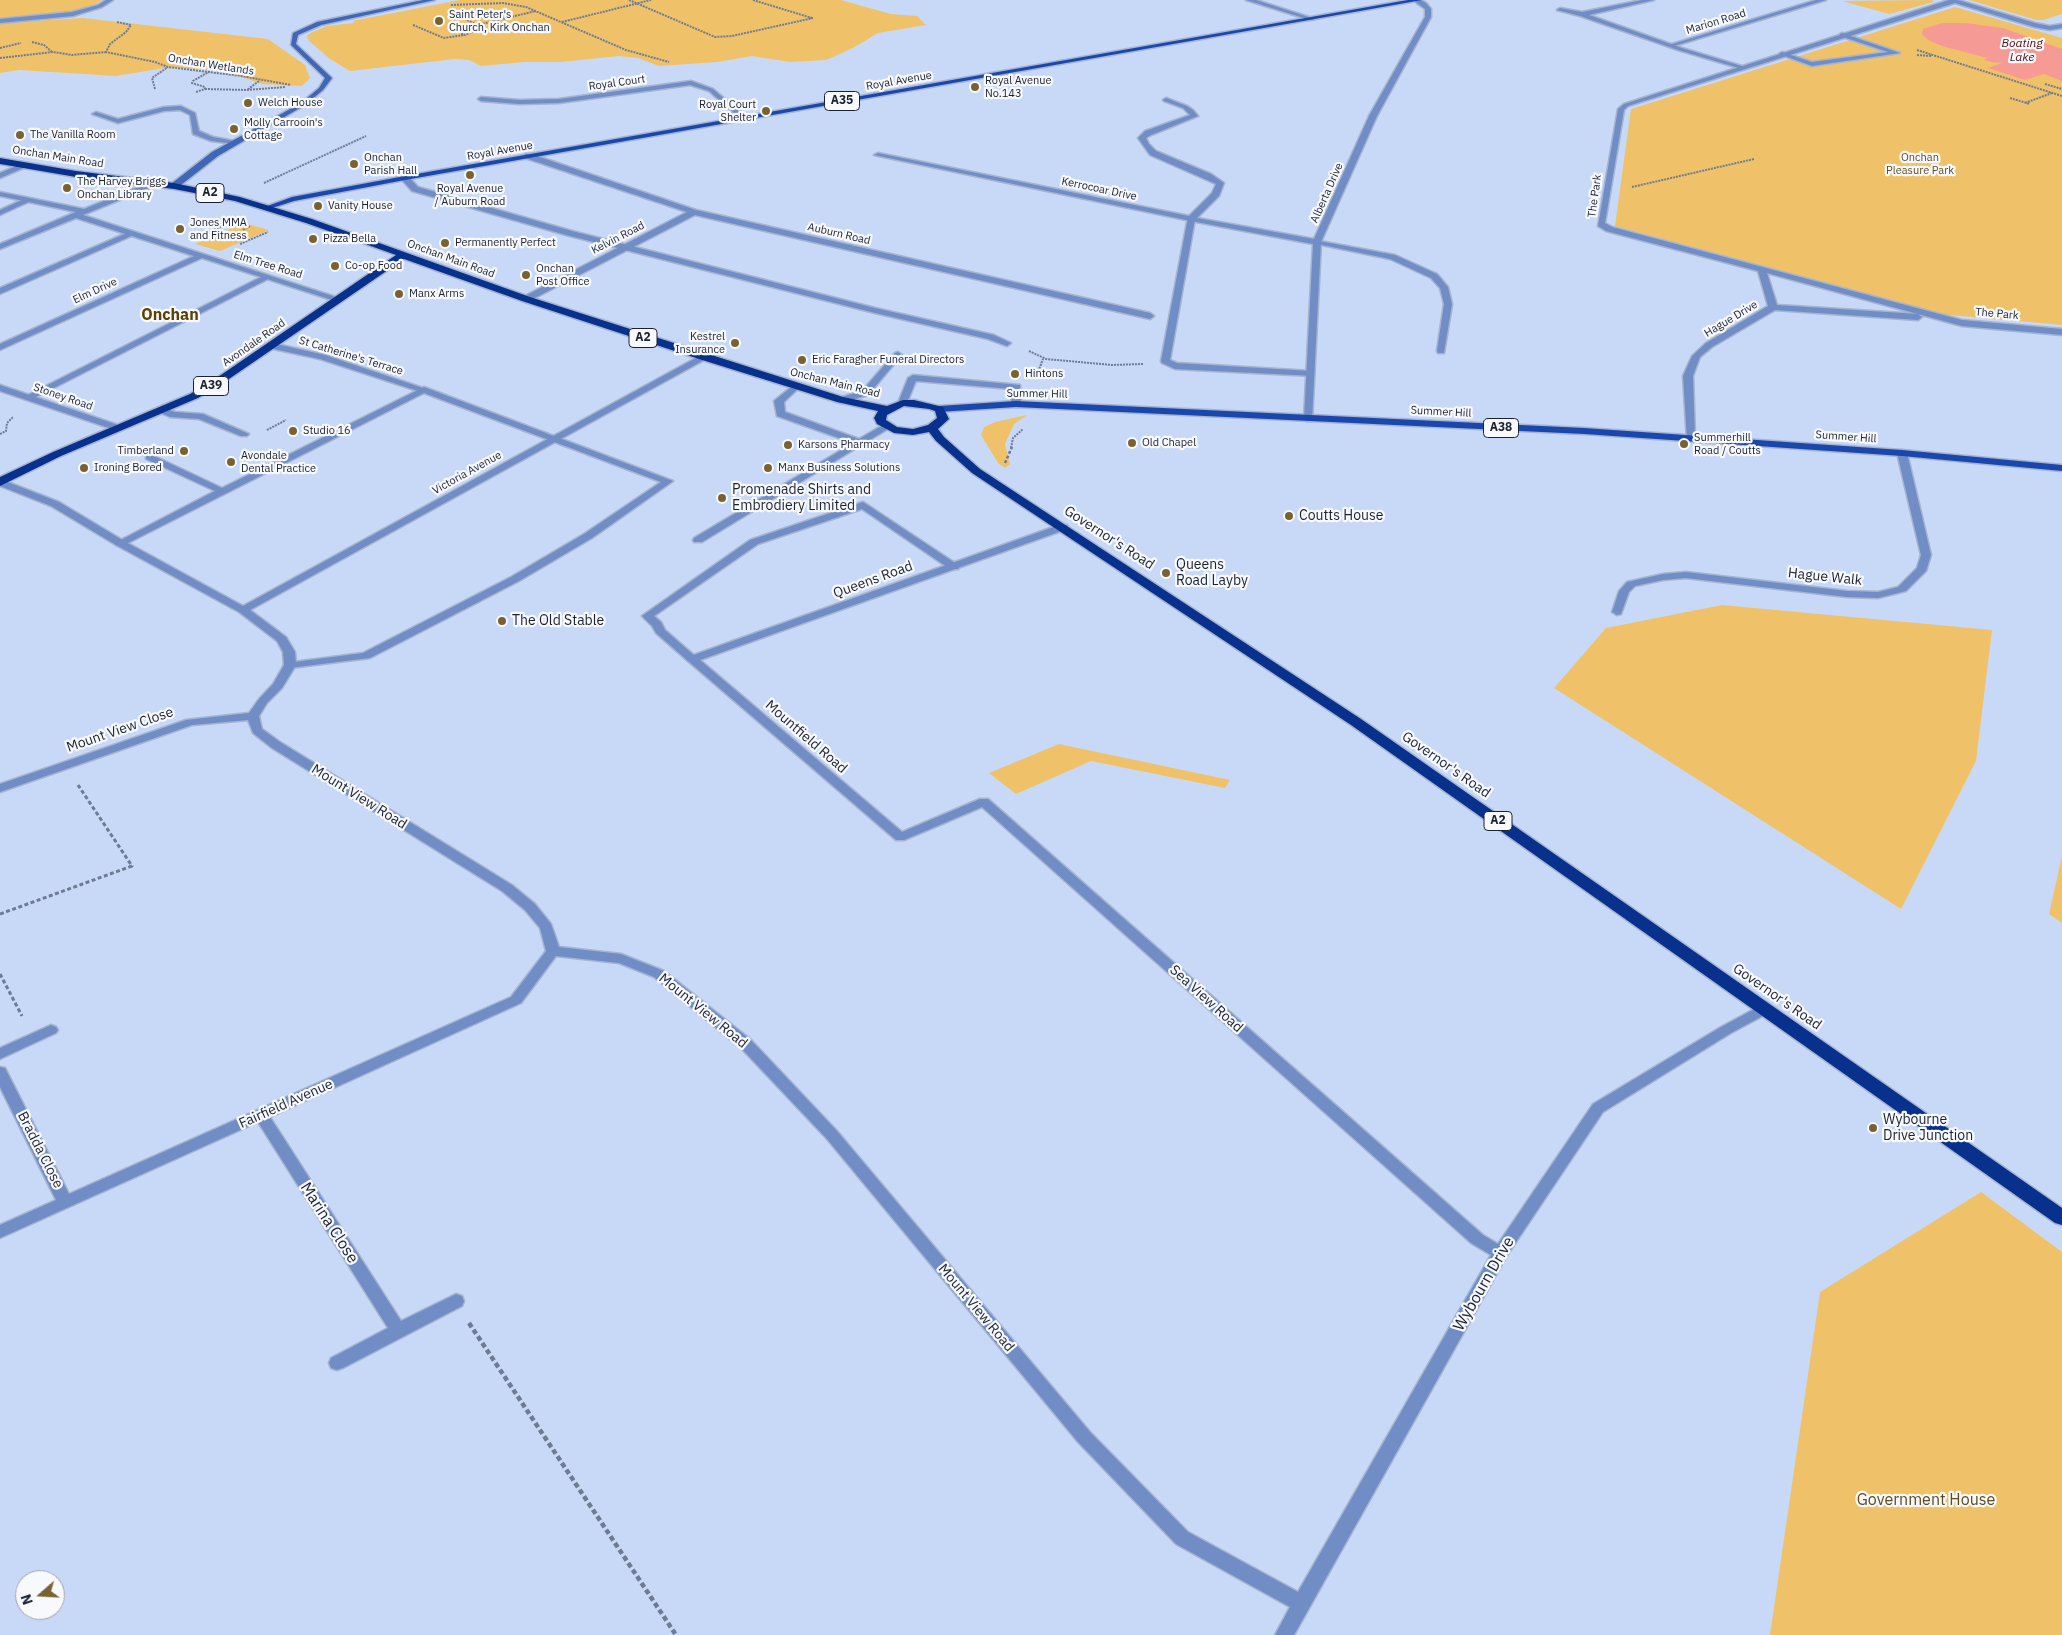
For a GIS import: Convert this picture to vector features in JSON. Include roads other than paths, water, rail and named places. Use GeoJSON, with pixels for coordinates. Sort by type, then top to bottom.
{"type":"FeatureCollection","features":[{"type":"Feature","properties":{"kind":"highway","name":"Onchan Main Road"},"geometry":{"type":"LineString","coordinates":[[0,161],[24,166],[174,186],[237,199],[703,358],[841,400],[887,409]]}},
{"type":"Feature","properties":{"kind":"highway","name":"Avondale Road"},"geometry":{"type":"LineString","coordinates":[[0,482],[36,464],[194,396],[272,346],[403,255]]}},
{"type":"Feature","properties":{"kind":"highway"},"geometry":{"type":"LineString","coordinates":[[904,404],[924,404],[939,409],[943,419],[932,428],[908,432],[886,426],[882,422],[880,418],[887,409],[904,404]]}},
{"type":"Feature","properties":{"kind":"highway","name":"Governor's Road"},"geometry":{"type":"LineString","coordinates":[[932,428],[940,439],[976,471],[1062,526],[1356,722],[2062,1218]]}},
{"type":"Feature","properties":{"kind":"main road"},"geometry":{"type":"LineString","coordinates":[[174,186],[215,154],[303,104],[321,89],[329,78],[293,44],[295,34],[319,23],[432,0]]}},
{"type":"Feature","properties":{"kind":"main road","name":"Royal Avenue"},"geometry":{"type":"LineString","coordinates":[[266,208],[292,199],[405,178],[1417,0]]}},
{"type":"Feature","properties":{"kind":"main road","name":"Summer Hill"},"geometry":{"type":"LineString","coordinates":[[939,409],[1016,404],[1584,431],[1902,454],[2062,468]]}},
{"type":"Feature","properties":{"kind":"street"},"geometry":{"type":"LineString","coordinates":[[0,21],[73,14],[110,0]]}},
{"type":"Feature","properties":{"kind":"street"},"geometry":{"type":"LineString","coordinates":[[1249,0],[1312,19]]}},
{"type":"Feature","properties":{"kind":"street","name":"Alberta Drive"},"geometry":{"type":"LineString","coordinates":[[1309,419],[1317,242],[1373,116],[1428,17],[1428,9],[1417,0]]}},
{"type":"Feature","properties":{"kind":"street"},"geometry":{"type":"LineString","coordinates":[[1581,14],[1651,0]]}},
{"type":"Feature","properties":{"kind":"street","name":"Marion Road"},"geometry":{"type":"LineString","coordinates":[[1672,46],[1823,0]]}},
{"type":"Feature","properties":{"kind":"street"},"geometry":{"type":"LineString","coordinates":[[1953,0],[2050,28],[2062,26]]}},
{"type":"Feature","properties":{"kind":"street","name":"The Park"},"geometry":{"type":"LineString","coordinates":[[1953,0],[1633,102],[1621,109],[1601,224],[1609,229],[1930,315],[1962,322],[2062,332]]}},
{"type":"Feature","properties":{"kind":"street"},"geometry":{"type":"LineString","coordinates":[[1560,10],[1581,14],[1672,46],[1742,67]]}},
{"type":"Feature","properties":{"kind":"street"},"geometry":{"type":"LineString","coordinates":[[1782,54],[1812,64],[1897,53],[1842,35]]}},
{"type":"Feature","properties":{"kind":"street","name":"Royal Court"},"geometry":{"type":"LineString","coordinates":[[481,99],[519,102],[559,101],[691,83],[711,90],[743,118]]}},
{"type":"Feature","properties":{"kind":"street"},"geometry":{"type":"LineString","coordinates":[[1166,100],[1185,107],[1194,116],[1148,133],[1142,138],[1146,146],[1153,153],[1220,183],[1216,194],[1190,219],[1165,362],[1175,366],[1311,374]]}},
{"type":"Feature","properties":{"kind":"street"},"geometry":{"type":"LineString","coordinates":[[96,114],[118,121],[164,109],[181,108],[192,114],[196,132],[211,139],[236,142]]}},
{"type":"Feature","properties":{"kind":"street","name":"Kerrocoar Drive"},"geometry":{"type":"LineString","coordinates":[[878,154],[1190,219],[1392,257],[1434,276],[1444,287],[1448,304],[1441,351]]}},
{"type":"Feature","properties":{"kind":"street","name":"Auburn Road"},"geometry":{"type":"LineString","coordinates":[[528,156],[694,212],[1150,316]]}},
{"type":"Feature","properties":{"kind":"street"},"geometry":{"type":"LineString","coordinates":[[0,176],[24,166]]}},
{"type":"Feature","properties":{"kind":"street"},"geometry":{"type":"LineString","coordinates":[[405,178],[415,189],[623,248],[992,337],[1007,343]]}},
{"type":"Feature","properties":{"kind":"street"},"geometry":{"type":"LineString","coordinates":[[0,247],[153,183]]}},
{"type":"Feature","properties":{"kind":"street"},"geometry":{"type":"LineString","coordinates":[[0,194],[86,212]]}},
{"type":"Feature","properties":{"kind":"street"},"geometry":{"type":"LineString","coordinates":[[0,213],[29,200]]}},
{"type":"Feature","properties":{"kind":"street","name":"Kelvin Road"},"geometry":{"type":"LineString","coordinates":[[526,299],[694,212]]}},
{"type":"Feature","properties":{"kind":"street","name":"Elm Tree Road"},"geometry":{"type":"LineString","coordinates":[[77,216],[338,299]]}},
{"type":"Feature","properties":{"kind":"street"},"geometry":{"type":"LineString","coordinates":[[0,291],[132,234]]}},
{"type":"Feature","properties":{"kind":"street","name":"Elm Drive"},"geometry":{"type":"LineString","coordinates":[[0,347],[200,256]]}},
{"type":"Feature","properties":{"kind":"street","name":"Hague Drive"},"geometry":{"type":"LineString","coordinates":[[1762,269],[1773,307]]}},
{"type":"Feature","properties":{"kind":"street"},"geometry":{"type":"LineString","coordinates":[[29,397],[268,277]]}},
{"type":"Feature","properties":{"kind":"street","name":"Hague Drive"},"geometry":{"type":"LineString","coordinates":[[1690,438],[1688,376],[1696,356],[1709,345],[1773,307],[1913,317],[1930,315]]}},
{"type":"Feature","properties":{"kind":"street","name":"St Catherine's Terrace"},"geometry":{"type":"LineString","coordinates":[[272,346],[322,357],[424,390],[668,481],[588,536],[515,580],[366,656],[290,665]]}},
{"type":"Feature","properties":{"kind":"street"},"geometry":{"type":"LineString","coordinates":[[841,400],[866,393],[898,355]]}},
{"type":"Feature","properties":{"kind":"street","name":"Victoria Avenue"},"geometry":{"type":"LineString","coordinates":[[243,610],[703,358]]}},
{"type":"Feature","properties":{"kind":"street"},"geometry":{"type":"LineString","coordinates":[[904,404],[912,378],[1017,387],[1016,404]]}},
{"type":"Feature","properties":{"kind":"street"},"geometry":{"type":"LineString","coordinates":[[795,387],[779,401],[780,414],[859,442]]}},
{"type":"Feature","properties":{"kind":"street","name":"Stoney Road"},"geometry":{"type":"LineString","coordinates":[[0,388],[118,428]]}},
{"type":"Feature","properties":{"kind":"street"},"geometry":{"type":"LineString","coordinates":[[120,543],[424,390]]}},
{"type":"Feature","properties":{"kind":"street"},"geometry":{"type":"LineString","coordinates":[[162,410],[173,415],[200,416],[244,434]]}},
{"type":"Feature","properties":{"kind":"street"},"geometry":{"type":"LineString","coordinates":[[698,540],[886,426]]}},
{"type":"Feature","properties":{"kind":"street","name":"Hague Walk"},"geometry":{"type":"LineString","coordinates":[[1617,612],[1624,591],[1631,584],[1663,577],[1686,575],[1846,594],[1878,595],[1902,590],[1922,569],[1926,555],[1902,454]]}},
{"type":"Feature","properties":{"kind":"street"},"geometry":{"type":"LineString","coordinates":[[149,457],[224,492]]}},
{"type":"Feature","properties":{"kind":"street"},"geometry":{"type":"LineString","coordinates":[[0,482],[55,504],[120,543],[243,610],[282,640],[289,652],[290,665],[278,686],[263,701],[253,716]]}},
{"type":"Feature","properties":{"kind":"street","name":"Mountfield Road"},"geometry":{"type":"LineString","coordinates":[[900,837],[692,659],[660,631],[657,624],[647,616],[754,542],[863,505],[954,566]]}},
{"type":"Feature","properties":{"kind":"street","name":"Queens Road"},"geometry":{"type":"LineString","coordinates":[[692,659],[1062,526]]}},
{"type":"Feature","properties":{"kind":"street","name":"Mount View Close"},"geometry":{"type":"LineString","coordinates":[[0,788],[190,722],[253,716]]}},
{"type":"Feature","properties":{"kind":"street","name":"Mount View Road"},"geometry":{"type":"LineString","coordinates":[[253,716],[257,730],[276,746],[506,888],[530,908],[546,927],[553,951],[621,959],[659,974],[746,1044],[832,1135],[1084,1437],[1182,1538],[1302,1604]]}},
{"type":"Feature","properties":{"kind":"street","name":"Sea View Road"},"geometry":{"type":"LineString","coordinates":[[900,837],[984,802],[1477,1239],[1500,1253]]}},
{"type":"Feature","properties":{"kind":"street","name":"Fairfield Avenue"},"geometry":{"type":"LineString","coordinates":[[0,1232],[516,1000],[553,951]]}},
{"type":"Feature","properties":{"kind":"street","name":"Wybourn Drive"},"geometry":{"type":"LineString","coordinates":[[1284,1635],[1500,1253],[1598,1108],[1726,1030],[1765,1009]]}},
{"type":"Feature","properties":{"kind":"street"},"geometry":{"type":"LineString","coordinates":[[0,1054],[51,1030]]}},
{"type":"Feature","properties":{"kind":"street","name":"Bradda Close"},"geometry":{"type":"LineString","coordinates":[[0,1072],[65,1202]]}},
{"type":"Feature","properties":{"kind":"street","name":"Marina Close"},"geometry":{"type":"LineString","coordinates":[[261,1115],[398,1330]]}},
{"type":"Feature","properties":{"kind":"street"},"geometry":{"type":"LineString","coordinates":[[337,1363],[456,1301]]}},
{"type":"Feature","properties":{"kind":"water","name":"Boating Lake"},"geometry":{"type":"Polygon","coordinates":[[[1942,23],[1966,23],[2003,28],[2062,49],[2062,81],[2044,74],[2025,80],[1988,68],[2002,63],[1984,60],[1987,58],[1942,46],[1928,40],[1922,34],[1923,29],[1942,23]]]}},
{"type":"Feature","properties":{"kind":"place","name":"Saint Peter's Church, Kirk Onchan"},"geometry":{"type":"Point","coordinates":[439,21]}},
{"type":"Feature","properties":{"kind":"place","name":"Royal Avenue No.143"},"geometry":{"type":"Point","coordinates":[975,87]}},
{"type":"Feature","properties":{"kind":"place","name":"Welch House"},"geometry":{"type":"Point","coordinates":[248,103]}},
{"type":"Feature","properties":{"kind":"place","name":"Royal Court Shelter"},"geometry":{"type":"Point","coordinates":[766,111]}},
{"type":"Feature","properties":{"kind":"place","name":"Molly Carrooin's Cottage"},"geometry":{"type":"Point","coordinates":[234,129]}},
{"type":"Feature","properties":{"kind":"place","name":"The Vanilla Room"},"geometry":{"type":"Point","coordinates":[20,135]}},
{"type":"Feature","properties":{"kind":"place","name":"Onchan Parish Hall"},"geometry":{"type":"Point","coordinates":[354,164]}},
{"type":"Feature","properties":{"kind":"place","name":"Royal Avenue / Auburn Road"},"geometry":{"type":"Point","coordinates":[470,175]}},
{"type":"Feature","properties":{"kind":"place","name":"The Harvey Briggs Onchan Library"},"geometry":{"type":"Point","coordinates":[67,188]}},
{"type":"Feature","properties":{"kind":"place","name":"Vanity House"},"geometry":{"type":"Point","coordinates":[318,206]}},
{"type":"Feature","properties":{"kind":"place","name":"Jones MMA and Fitness"},"geometry":{"type":"Point","coordinates":[180,229]}},
{"type":"Feature","properties":{"kind":"place","name":"Pizza Bella"},"geometry":{"type":"Point","coordinates":[313,239]}},
{"type":"Feature","properties":{"kind":"place","name":"Permanently Perfect"},"geometry":{"type":"Point","coordinates":[445,243]}},
{"type":"Feature","properties":{"kind":"place","name":"Co-op Food"},"geometry":{"type":"Point","coordinates":[335,266]}},
{"type":"Feature","properties":{"kind":"place","name":"Onchan Post Office"},"geometry":{"type":"Point","coordinates":[526,275]}},
{"type":"Feature","properties":{"kind":"place","name":"Manx Arms"},"geometry":{"type":"Point","coordinates":[399,294]}},
{"type":"Feature","properties":{"kind":"place","name":"Kestrel Insurance"},"geometry":{"type":"Point","coordinates":[735,343]}},
{"type":"Feature","properties":{"kind":"place","name":"Eric Faragher Funeral Directors"},"geometry":{"type":"Point","coordinates":[802,360]}},
{"type":"Feature","properties":{"kind":"place","name":"Hintons"},"geometry":{"type":"Point","coordinates":[1015,374]}},
{"type":"Feature","properties":{"kind":"place","name":"Studio 16"},"geometry":{"type":"Point","coordinates":[293,431]}},
{"type":"Feature","properties":{"kind":"place","name":"Old Chapel"},"geometry":{"type":"Point","coordinates":[1132,443]}},
{"type":"Feature","properties":{"kind":"place","name":"Summerhill Road / Coutts"},"geometry":{"type":"Point","coordinates":[1684,444]}},
{"type":"Feature","properties":{"kind":"place","name":"Karsons Pharmacy"},"geometry":{"type":"Point","coordinates":[788,445]}},
{"type":"Feature","properties":{"kind":"place","name":"Timberland"},"geometry":{"type":"Point","coordinates":[184,451]}},
{"type":"Feature","properties":{"kind":"place","name":"Avondale Dental Practice"},"geometry":{"type":"Point","coordinates":[231,462]}},
{"type":"Feature","properties":{"kind":"place","name":"Ironing Bored"},"geometry":{"type":"Point","coordinates":[84,468]}},
{"type":"Feature","properties":{"kind":"place","name":"Manx Business Solutions"},"geometry":{"type":"Point","coordinates":[768,468]}},
{"type":"Feature","properties":{"kind":"place","name":"Promenade Shirts and Embrodiery Limited"},"geometry":{"type":"Point","coordinates":[722,498]}},
{"type":"Feature","properties":{"kind":"place","name":"Coutts House"},"geometry":{"type":"Point","coordinates":[1289,516]}},
{"type":"Feature","properties":{"kind":"place","name":"Queens Road Layby"},"geometry":{"type":"Point","coordinates":[1166,573]}},
{"type":"Feature","properties":{"kind":"place","name":"The Old Stable"},"geometry":{"type":"Point","coordinates":[502,621]}},
{"type":"Feature","properties":{"kind":"place","name":"Wybourne Drive Junction"},"geometry":{"type":"Point","coordinates":[1873,1128]}},
{"type":"Feature","properties":{"kind":"district","name":"Onchan"},"geometry":{"type":"Point","coordinates":[170,315]}},
{"type":"Feature","properties":{"kind":"park label","name":"Onchan Pleasure Park"},"geometry":{"type":"Point","coordinates":[1920,164]}},
{"type":"Feature","properties":{"kind":"park label","name":"Government House"},"geometry":{"type":"Point","coordinates":[1926,1500]}}]}
